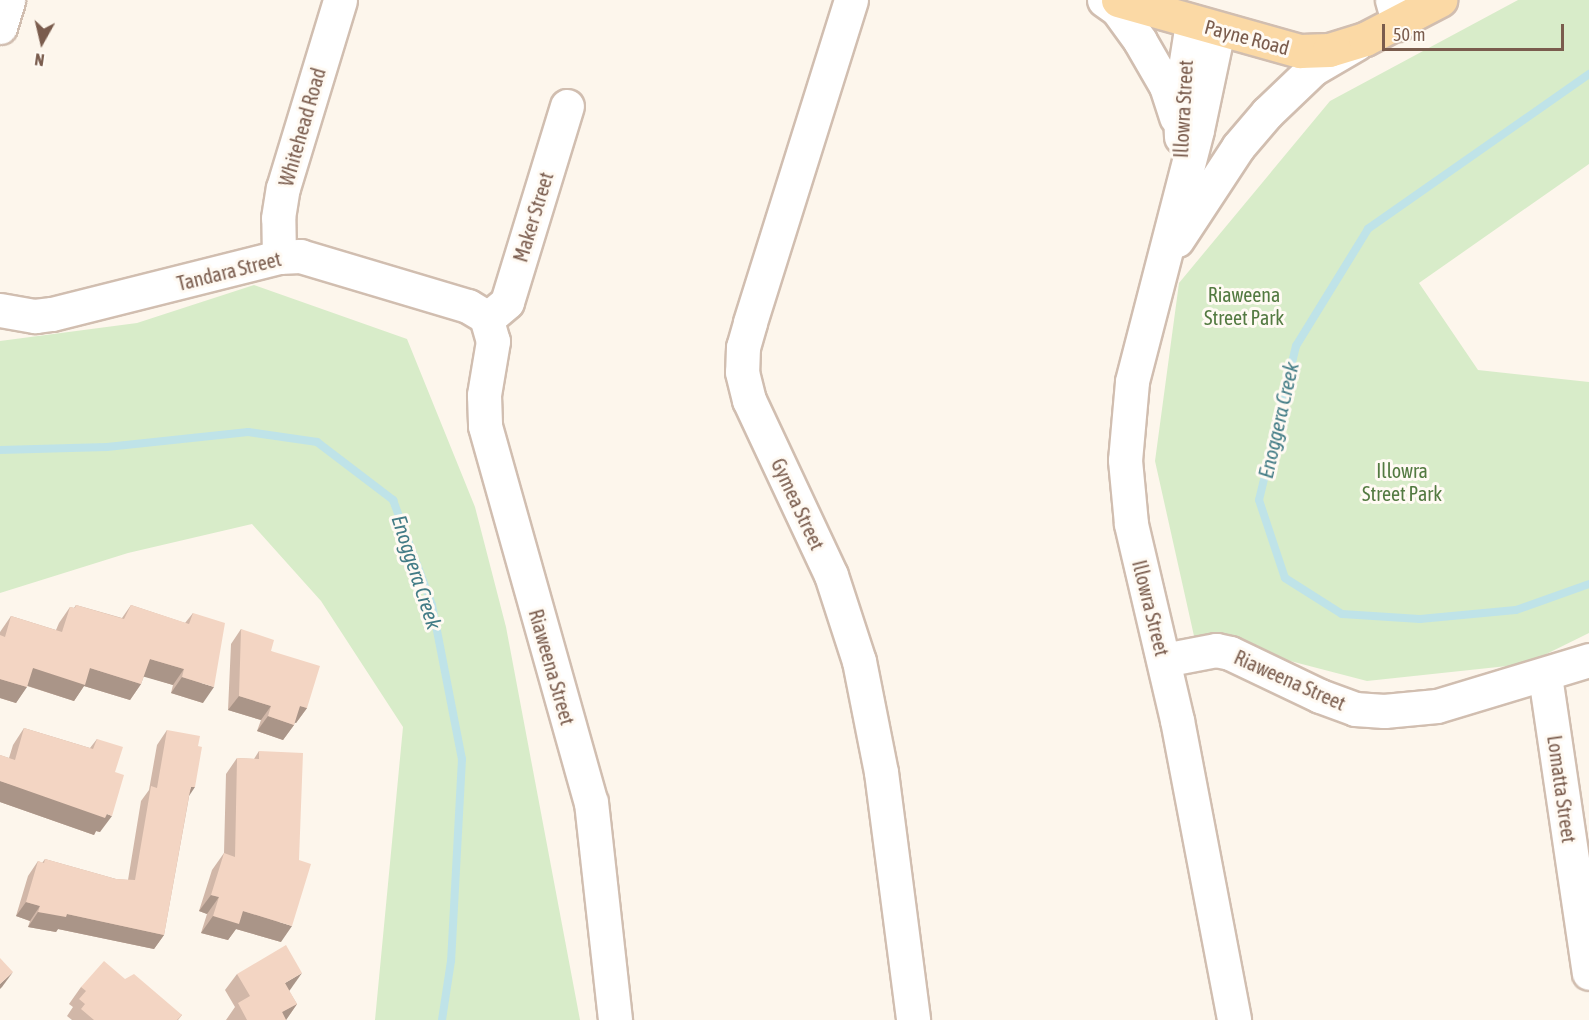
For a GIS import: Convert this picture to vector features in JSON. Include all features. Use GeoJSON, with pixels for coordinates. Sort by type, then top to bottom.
{"type":"FeatureCollection","features":[{"type":"Feature","properties":{"kind":"main road","name":"Payne Road"},"geometry":{"type":"LineString","coordinates":[[1118,0],[1299,51],[1329,50],[1365,39],[1395,12],[1440,0]]}},
{"type":"Feature","properties":{"kind":"street"},"geometry":{"type":"LineString","coordinates":[[0,27],[8,0]]}},
{"type":"Feature","properties":{"kind":"street","name":"Whitehead Road"},"geometry":{"type":"LineString","coordinates":[[279,257],[278,218],[283,188],[340,0]]}},
{"type":"Feature","properties":{"kind":"street","name":"Gymea Street"},"geometry":{"type":"LineString","coordinates":[[851,0],[748,331],[742,372],[749,400],[831,575],[859,661],[880,772],[913,1020]]}},
{"type":"Feature","properties":{"kind":"street"},"geometry":{"type":"LineString","coordinates":[[1104,0],[1127,22],[1166,86],[1180,143]]}},
{"type":"Feature","properties":{"kind":"street","name":"Illowra Street"},"geometry":{"type":"LineString","coordinates":[[1179,196],[1181,89],[1205,26]]}},
{"type":"Feature","properties":{"kind":"street","name":"Illowra Street"},"geometry":{"type":"LineString","coordinates":[[1205,26],[1179,196],[1132,382],[1125,460],[1131,524],[1164,660],[1234,1020]]}},
{"type":"Feature","properties":{"kind":"street"},"geometry":{"type":"LineString","coordinates":[[1161,268],[1238,147],[1267,113],[1313,69],[1365,39]]}},
{"type":"Feature","properties":{"kind":"street","name":"Maker Street"},"geometry":{"type":"LineString","coordinates":[[487,319],[507,302],[567,106]]}},
{"type":"Feature","properties":{"kind":"street","name":"Tandara Street"},"geometry":{"type":"LineString","coordinates":[[0,310],[35,316],[52,314],[279,257],[318,260],[468,306],[487,319]]}},
{"type":"Feature","properties":{"kind":"street","name":"Riaweena Street"},"geometry":{"type":"LineString","coordinates":[[487,319],[493,341],[484,395],[485,426],[591,802],[615,1020]]}},
{"type":"Feature","properties":{"kind":"street","name":"Riaweena Street"},"geometry":{"type":"LineString","coordinates":[[1164,660],[1223,652],[1320,696],[1355,709],[1384,711],[1437,706],[1545,676],[1589,660]]}},
{"type":"Feature","properties":{"kind":"street","name":"Lomatta Street"},"geometry":{"type":"LineString","coordinates":[[1545,676],[1589,973]]}},
{"type":"Feature","properties":{"kind":"green space"},"geometry":{"type":"Polygon","coordinates":[[[1518,0],[1589,0],[1589,164],[1419,283],[1478,370],[1589,382],[1589,633],[1526,664],[1367,681],[1194,636],[1155,461],[1179,283],[1330,101],[1518,0]]]}},
{"type":"Feature","properties":{"kind":"green space"},"geometry":{"type":"Polygon","coordinates":[[[254,285],[407,339],[475,507],[506,627],[580,1020],[375,1020],[403,727],[321,601],[252,524],[128,553],[0,593],[0,341],[137,323],[254,285]]]}},
{"type":"Feature","properties":{"kind":"building"},"geometry":{"type":"Polygon","coordinates":[[[76,605],[124,619],[131,605],[189,624],[193,613],[225,623],[214,687],[182,677],[184,669],[150,659],[141,684],[90,668],[85,685],[33,668],[27,687],[0,679],[0,635],[5,637],[11,616],[62,632],[70,607],[75,608],[76,605]]]}},
{"type":"Feature","properties":{"kind":"building"},"geometry":{"type":"Polygon","coordinates":[[[241,629],[274,640],[271,651],[320,666],[307,708],[300,706],[294,725],[268,716],[271,706],[239,696],[241,629]]]}},
{"type":"Feature","properties":{"kind":"building"},"geometry":{"type":"Polygon","coordinates":[[[24,728],[93,749],[97,739],[123,747],[115,772],[124,775],[112,816],[107,814],[105,818],[0,781],[0,755],[15,760],[24,728]]]}},
{"type":"Feature","properties":{"kind":"building"},"geometry":{"type":"Polygon","coordinates":[[[167,730],[200,736],[198,746],[202,747],[195,787],[191,787],[189,796],[164,935],[67,914],[66,917],[38,912],[40,906],[26,902],[38,861],[44,863],[45,859],[116,879],[135,880],[151,786],[157,788],[167,730]]]}},
{"type":"Feature","properties":{"kind":"building"},"geometry":{"type":"Polygon","coordinates":[[[259,751],[303,753],[299,860],[311,864],[292,926],[243,911],[239,924],[213,916],[219,897],[211,895],[224,853],[235,857],[237,758],[259,759],[259,751]]]}},
{"type":"Feature","properties":{"kind":"building"},"geometry":{"type":"Polygon","coordinates":[[[286,945],[302,973],[285,983],[297,1004],[282,1012],[286,1020],[247,1020],[238,1003],[250,996],[237,974],[286,945]]]}},
{"type":"Feature","properties":{"kind":"building"},"geometry":{"type":"Polygon","coordinates":[[[0,958],[13,972],[0,984],[0,958]]]}},
{"type":"Feature","properties":{"kind":"building"},"geometry":{"type":"Polygon","coordinates":[[[104,961],[125,979],[134,974],[182,1015],[177,1020],[94,1020],[81,1009],[85,1004],[79,999],[86,991],[81,987],[104,961]]]}},
{"type":"Feature","properties":{"kind":"waterway","name":"Enoggera Creek"},"geometry":{"type":"LineString","coordinates":[[1589,74],[1368,229],[1296,346],[1259,500],[1285,578],[1342,614],[1420,619],[1516,610],[1589,584]]}},
{"type":"Feature","properties":{"kind":"waterway","name":"Enoggera Creek"},"geometry":{"type":"LineString","coordinates":[[0,450],[107,447],[248,432],[317,442],[393,500],[432,605],[462,759],[451,961],[442,1020]]}},
{"type":"Feature","properties":{"kind":"park label","name":"Riaweena Street Park"},"geometry":{"type":"Point","coordinates":[1244,306]}},
{"type":"Feature","properties":{"kind":"park label","name":"Illowra Street Park"},"geometry":{"type":"Point","coordinates":[1402,482]}}]}
